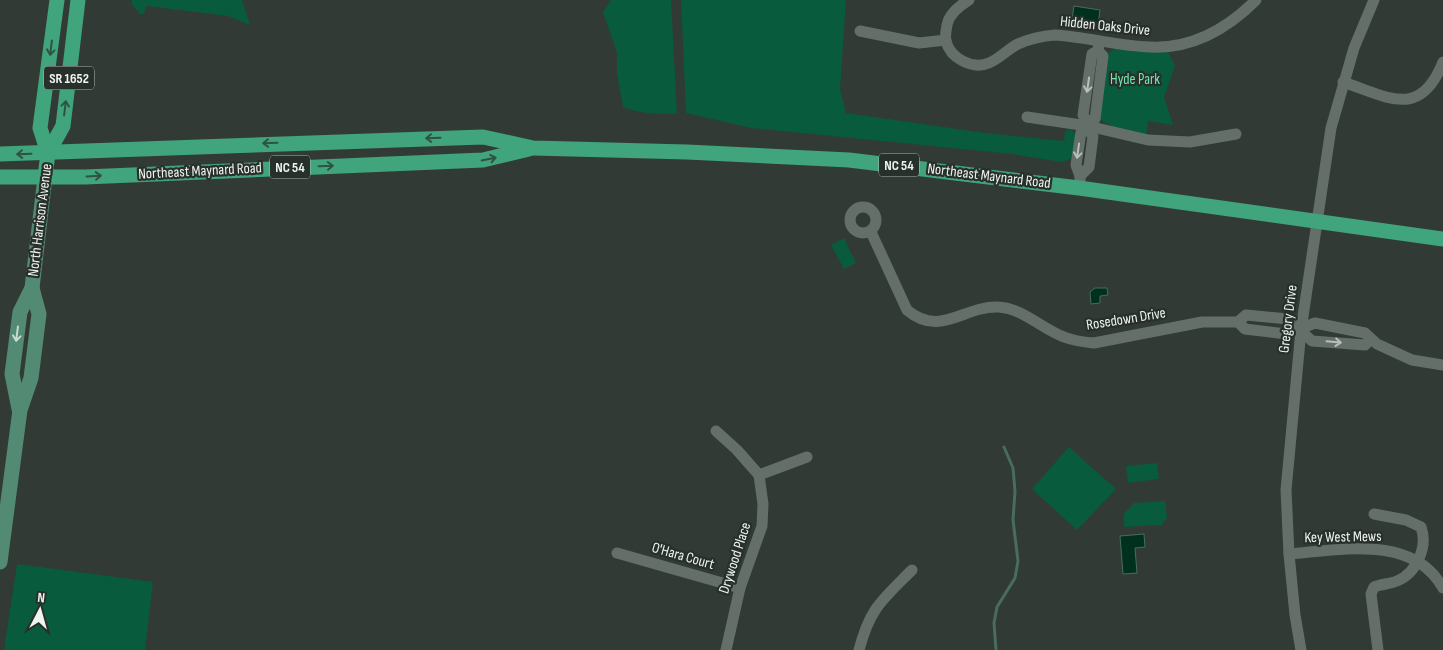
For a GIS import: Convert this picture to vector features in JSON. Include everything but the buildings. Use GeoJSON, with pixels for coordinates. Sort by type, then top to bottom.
{"type":"FeatureCollection","features":[{"type":"Feature","properties":{"kind":"main road","name":"North Harrison Avenue"},"geometry":{"type":"LineString","coordinates":[[48,153],[40,128],[57,0]]}},
{"type":"Feature","properties":{"kind":"main road","name":"North Harrison Avenue"},"geometry":{"type":"LineString","coordinates":[[0,562],[20,410],[12,374],[20,312],[32,288],[48,153],[63,126],[78,0]]}},
{"type":"Feature","properties":{"kind":"main road","name":"Northeast Maynard Road"},"geometry":{"type":"LineString","coordinates":[[48,153],[483,137],[533,148],[687,152],[849,160],[1080,182],[1316,222],[1443,239]]}},
{"type":"Feature","properties":{"kind":"main road","name":"Northeast Maynard Road"},"geometry":{"type":"LineString","coordinates":[[45,177],[483,160],[533,148]]}},
{"type":"Feature","properties":{"kind":"main road","name":"NC 54"},"geometry":{"type":"LineString","coordinates":[[0,154],[48,153]]}},
{"type":"Feature","properties":{"kind":"main road","name":"NC 54"},"geometry":{"type":"LineString","coordinates":[[0,177],[45,177]]}},
{"type":"Feature","properties":{"kind":"street"},"geometry":{"type":"LineString","coordinates":[[860,31],[919,43],[946,40],[948,21],[952,14],[969,0]]}},
{"type":"Feature","properties":{"kind":"street","name":"Hidden Oaks Drive"},"geometry":{"type":"LineString","coordinates":[[946,40],[954,55],[966,63],[976,65],[988,64],[1018,44],[1039,37],[1067,36],[1098,47],[1152,47],[1181,43],[1212,34],[1239,17],[1256,0]]}},
{"type":"Feature","properties":{"kind":"street","name":"Gregory Drive"},"geometry":{"type":"LineString","coordinates":[[1301,650],[1295,615],[1289,554],[1286,490],[1301,330],[1330,128],[1343,82],[1374,0]]}},
{"type":"Feature","properties":{"kind":"street"},"geometry":{"type":"LineString","coordinates":[[1088,126],[1083,115],[1092,54],[1098,47]]}},
{"type":"Feature","properties":{"kind":"street"},"geometry":{"type":"LineString","coordinates":[[1343,82],[1386,97],[1410,100],[1426,92],[1440,77],[1443,62]]}},
{"type":"Feature","properties":{"kind":"street"},"geometry":{"type":"LineString","coordinates":[[1027,117],[1088,126],[1148,140],[1167,142],[1190,142],[1236,134]]}},
{"type":"Feature","properties":{"kind":"street"},"geometry":{"type":"LineString","coordinates":[[1080,182],[1076,165],[1081,132],[1088,126]]}},
{"type":"Feature","properties":{"kind":"street","name":"Rosedown Drive"},"geometry":{"type":"LineString","coordinates":[[871,232],[907,310],[916,317],[928,322],[941,322],[988,308],[999,307],[1026,316],[1062,337],[1076,341],[1094,342],[1202,322],[1238,322],[1246,315],[1288,319],[1312,340],[1365,345],[1370,340]]}},
{"type":"Feature","properties":{"kind":"street"},"geometry":{"type":"LineString","coordinates":[[1301,330],[1315,323],[1365,333],[1370,340],[1412,360],[1443,365]]}},
{"type":"Feature","properties":{"kind":"street"},"geometry":{"type":"LineString","coordinates":[[716,431],[737,450],[759,475],[807,457]]}},
{"type":"Feature","properties":{"kind":"street","name":"Drywood Place"},"geometry":{"type":"LineString","coordinates":[[726,650],[740,588],[762,526],[764,504],[759,475]]}},
{"type":"Feature","properties":{"kind":"street"},"geometry":{"type":"LineString","coordinates":[[1374,514],[1406,520],[1421,527],[1424,537],[1423,548],[1417,562],[1406,577],[1396,582],[1374,587],[1370,594],[1378,650]]}},
{"type":"Feature","properties":{"kind":"street","name":"Key West Mews"},"geometry":{"type":"LineString","coordinates":[[1289,554],[1375,549],[1398,553],[1429,569],[1443,588]]}},
{"type":"Feature","properties":{"kind":"street","name":"O'Hara Court"},"geometry":{"type":"LineString","coordinates":[[618,552],[740,588]]}},
{"type":"Feature","properties":{"kind":"street"},"geometry":{"type":"LineString","coordinates":[[859,650],[870,616],[877,606],[912,570]]}},
{"type":"Feature","properties":{"kind":"green space"},"geometry":{"type":"Polygon","coordinates":[[[132,0],[242,0],[250,25],[228,16],[146,6],[144,14],[141,15],[132,5],[132,0]]]}},
{"type":"Feature","properties":{"kind":"green space"},"geometry":{"type":"Polygon","coordinates":[[[611,0],[671,0],[677,114],[656,114],[623,107],[617,74],[617,53],[603,12],[611,0]]]}},
{"type":"Feature","properties":{"kind":"green space"},"geometry":{"type":"Polygon","coordinates":[[[681,0],[846,0],[840,89],[846,113],[985,133],[1064,141],[1065,131],[1071,129],[1077,136],[1073,158],[1062,162],[1012,154],[751,128],[686,113],[681,0]]]}},
{"type":"Feature","properties":{"kind":"green space","name":"Hyde Park"},"geometry":{"type":"Polygon","coordinates":[[[1119,46],[1166,48],[1175,66],[1164,97],[1173,125],[1148,121],[1146,137],[1112,126],[1097,118],[1106,54],[1119,46]]]}},
{"type":"Feature","properties":{"kind":"green space"},"geometry":{"type":"Polygon","coordinates":[[[844,238],[856,263],[844,269],[831,245],[844,238]]]}},
{"type":"Feature","properties":{"kind":"green space"},"geometry":{"type":"Polygon","coordinates":[[[1069,447],[1116,489],[1077,530],[1032,489],[1069,447]]]}},
{"type":"Feature","properties":{"kind":"green space"},"geometry":{"type":"Polygon","coordinates":[[[1157,463],[1159,479],[1128,483],[1126,466],[1157,463]]]}},
{"type":"Feature","properties":{"kind":"green space"},"geometry":{"type":"Polygon","coordinates":[[[1165,501],[1167,517],[1162,525],[1124,527],[1124,514],[1134,503],[1165,501]]]}},
{"type":"Feature","properties":{"kind":"green space"},"geometry":{"type":"Polygon","coordinates":[[[17,564],[153,582],[145,650],[4,650],[17,564]]]}},
{"type":"Feature","properties":{"kind":"shaded area"},"geometry":{"type":"Polygon","coordinates":[[[1074,6],[1100,10],[1098,25],[1072,19],[1074,6]]]}},
{"type":"Feature","properties":{"kind":"shaded area"},"geometry":{"type":"Polygon","coordinates":[[[1095,288],[1107,288],[1108,295],[1100,296],[1100,303],[1091,304],[1090,292],[1095,288]]]}},
{"type":"Feature","properties":{"kind":"shaded area"},"geometry":{"type":"Polygon","coordinates":[[[1144,534],[1145,547],[1135,548],[1137,573],[1123,574],[1120,536],[1144,534]]]}},
{"type":"Feature","properties":{"kind":"waterway"},"geometry":{"type":"LineString","coordinates":[[996,650],[994,623],[997,607],[1015,578],[1018,561],[1013,520],[1015,491],[1013,468],[1004,447]]}}]}
